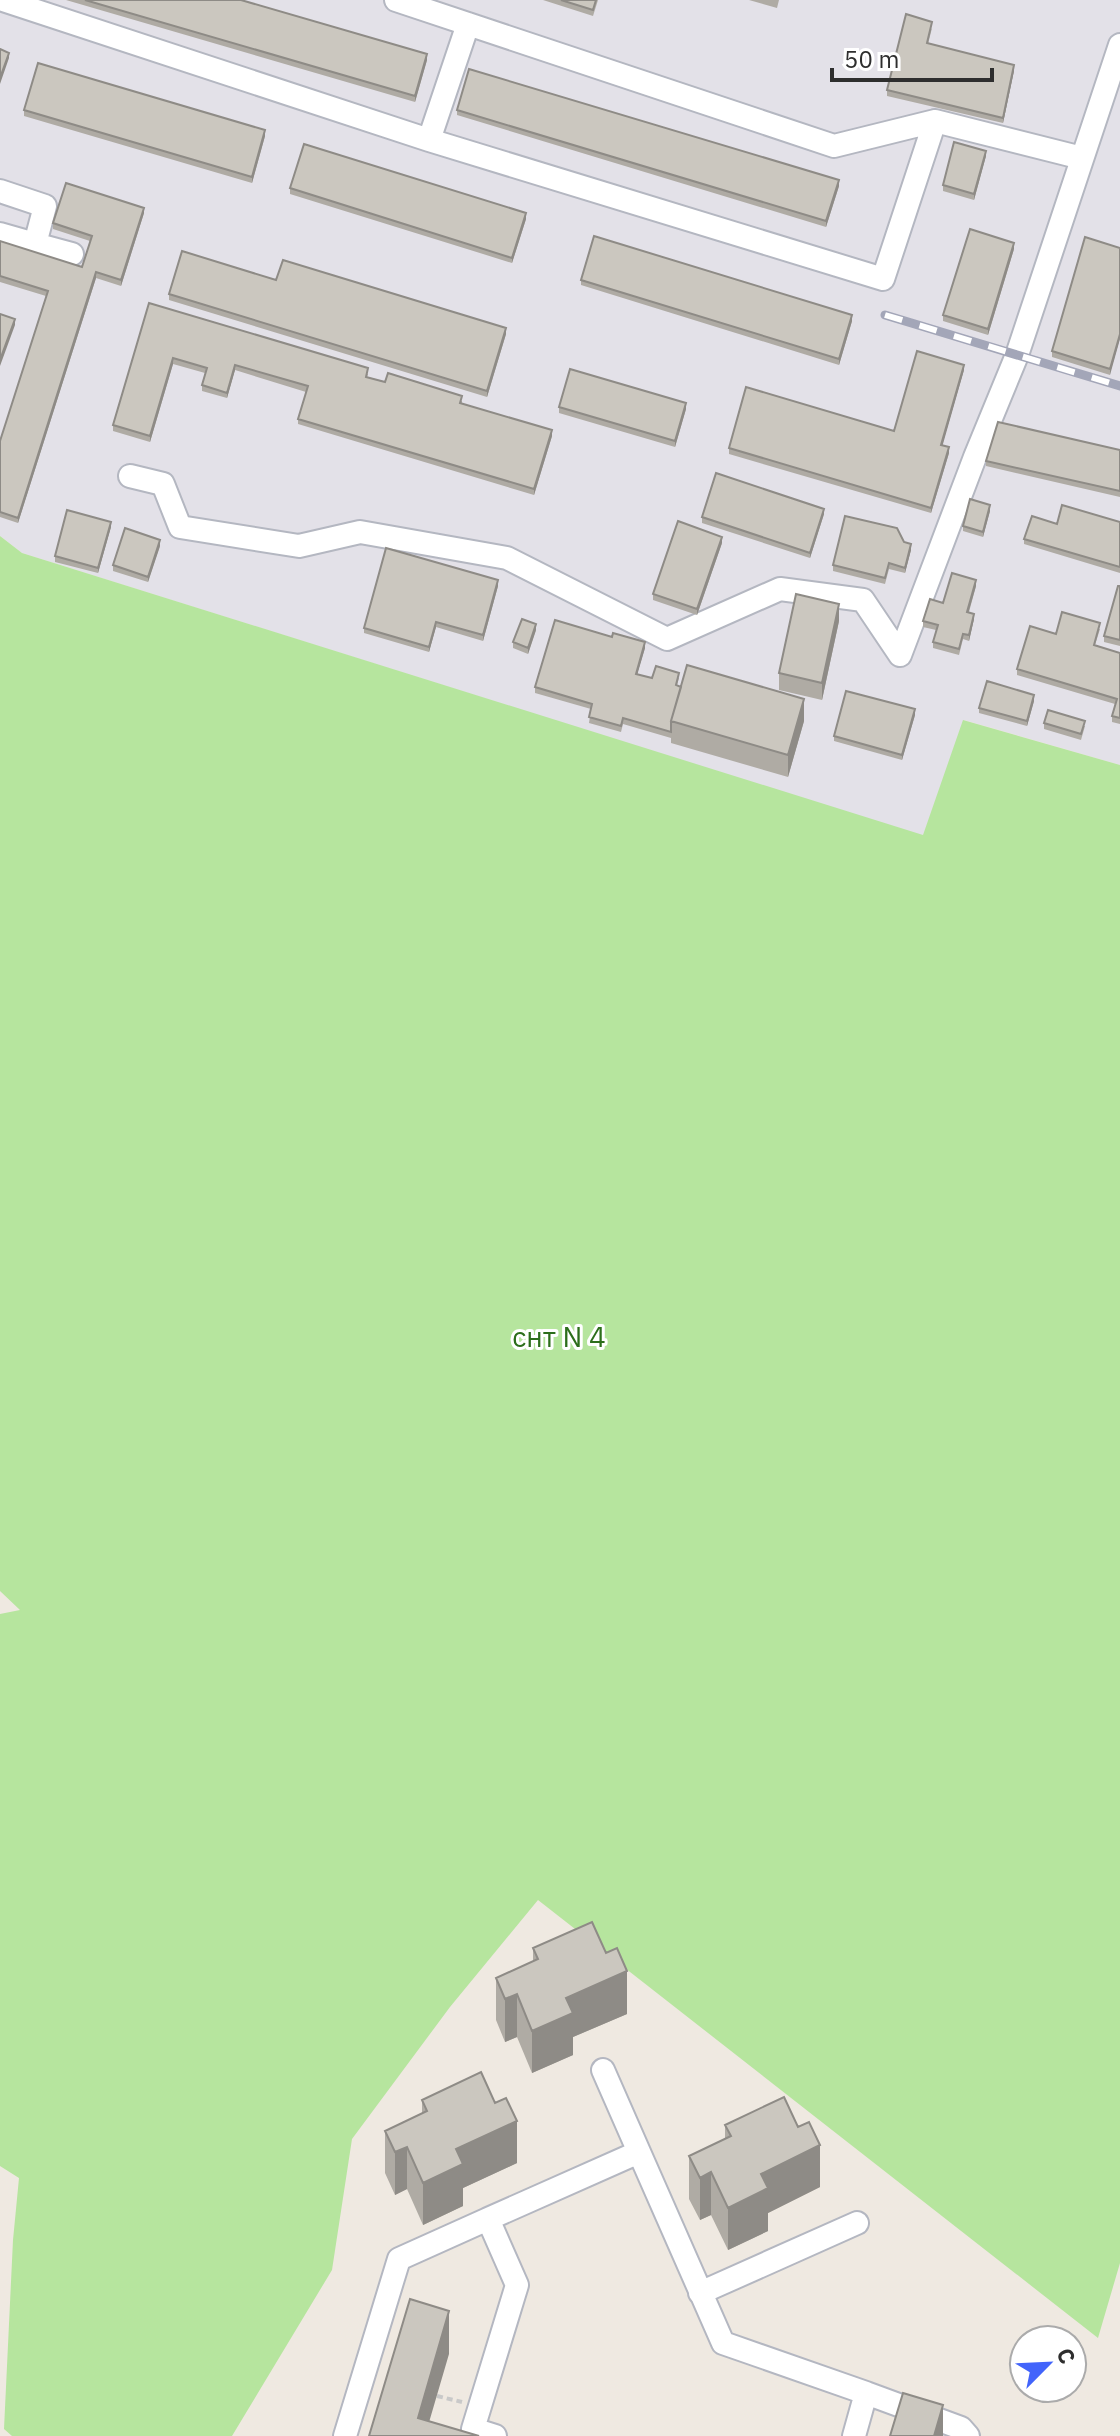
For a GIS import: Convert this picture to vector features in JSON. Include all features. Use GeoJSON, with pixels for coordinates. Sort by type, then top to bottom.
{"type":"FeatureCollection","features":[{"type":"Feature","properties":{"kind":"lane"},"geometry":{"type":"LineString","coordinates":[[3,0],[429,140],[883,279],[935,121]]}},
{"type":"Feature","properties":{"kind":"lane"},"geometry":{"type":"LineString","coordinates":[[396,0],[834,146],[935,121],[1082,158]]}},
{"type":"Feature","properties":{"kind":"lane"},"geometry":{"type":"LineString","coordinates":[[429,140],[468,24]]}},
{"type":"Feature","properties":{"kind":"lane"},"geometry":{"type":"LineString","coordinates":[[130,476],[163,484],[180,527],[299,546],[360,532],[507,558],[667,639],[780,589],[863,600],[900,655],[1017,355],[1120,45]]}},
{"type":"Feature","properties":{"kind":"lane"},"geometry":{"type":"LineString","coordinates":[[0,191],[45,206],[35,244]]}},
{"type":"Feature","properties":{"kind":"lane"},"geometry":{"type":"LineString","coordinates":[[0,234],[72,254]]}},
{"type":"Feature","properties":{"kind":"lane"},"geometry":{"type":"LineString","coordinates":[[603,2070],[723,2343],[961,2428],[968,2436]]}},
{"type":"Feature","properties":{"kind":"lane"},"geometry":{"type":"LineString","coordinates":[[345,2436],[399,2259],[639,2152]]}},
{"type":"Feature","properties":{"kind":"lane"},"geometry":{"type":"LineString","coordinates":[[488,2219],[517,2285],[473,2429],[495,2436]]}},
{"type":"Feature","properties":{"kind":"lane"},"geometry":{"type":"LineString","coordinates":[[700,2293],[857,2223]]}},
{"type":"Feature","properties":{"kind":"lane"},"geometry":{"type":"LineString","coordinates":[[854,2436],[866,2393]]}},
{"type":"Feature","properties":{"kind":"shaded area"},"geometry":{"type":"Polygon","coordinates":[[[0,0],[1120,0],[1120,765],[964,720],[923,836],[22,553],[0,536],[0,0]]]}},
{"type":"Feature","properties":{"kind":"green space","name":"снт N 4"},"geometry":{"type":"Polygon","coordinates":[[[0,536],[22,553],[923,835],[963,720],[1120,765],[1120,2263],[1098,2338],[1088,2330],[1088,2324],[1080,2324],[538,1900],[450,2007],[352,2139],[332,2270],[232,2436],[12,2436],[4,2429],[19,2178],[0,2166],[0,1614],[20,1610],[0,1591],[0,536]]]}},
{"type":"Feature","properties":{"kind":"building"},"geometry":{"type":"Polygon","coordinates":[[[85,0],[241,0],[427,54],[415,96],[85,0]]]}},
{"type":"Feature","properties":{"kind":"building"},"geometry":{"type":"Polygon","coordinates":[[[561,0],[596,0],[593,10],[561,0]]]}},
{"type":"Feature","properties":{"kind":"building"},"geometry":{"type":"Polygon","coordinates":[[[906,14],[932,22],[927,43],[1014,65],[1003,118],[887,90],[906,14]]]}},
{"type":"Feature","properties":{"kind":"building"},"geometry":{"type":"Polygon","coordinates":[[[0,49],[9,53],[0,78],[0,49]]]}},
{"type":"Feature","properties":{"kind":"building"},"geometry":{"type":"Polygon","coordinates":[[[38,63],[265,130],[252,177],[24,110],[38,63]]]}},
{"type":"Feature","properties":{"kind":"building"},"geometry":{"type":"Polygon","coordinates":[[[469,69],[839,180],[826,221],[457,110],[469,69]]]}},
{"type":"Feature","properties":{"kind":"building"},"geometry":{"type":"Polygon","coordinates":[[[954,142],[986,151],[974,194],[943,185],[954,142]]]}},
{"type":"Feature","properties":{"kind":"building"},"geometry":{"type":"Polygon","coordinates":[[[304,144],[526,213],[512,258],[290,188],[304,144]]]}},
{"type":"Feature","properties":{"kind":"building"},"geometry":{"type":"Polygon","coordinates":[[[66,183],[144,208],[121,280],[96,272],[18,518],[0,512],[0,441],[48,291],[0,276],[0,241],[82,267],[92,236],[53,223],[66,183]]]}},
{"type":"Feature","properties":{"kind":"building"},"geometry":{"type":"Polygon","coordinates":[[[970,229],[1014,243],[988,329],[943,315],[970,229]]]}},
{"type":"Feature","properties":{"kind":"building"},"geometry":{"type":"Polygon","coordinates":[[[594,236],[852,315],[839,359],[581,280],[594,236]]]}},
{"type":"Feature","properties":{"kind":"building"},"geometry":{"type":"Polygon","coordinates":[[[1085,237],[1120,248],[1120,334],[1110,369],[1052,351],[1085,237]]]}},
{"type":"Feature","properties":{"kind":"building"},"geometry":{"type":"Polygon","coordinates":[[[182,251],[276,280],[283,260],[506,328],[487,391],[169,294],[182,251]]]}},
{"type":"Feature","properties":{"kind":"building"},"geometry":{"type":"Polygon","coordinates":[[[149,303],[368,368],[366,377],[385,382],[388,373],[462,396],[460,403],[552,430],[534,489],[298,419],[308,386],[235,365],[227,393],[202,385],[207,368],[173,358],[150,436],[113,425],[149,303]]]}},
{"type":"Feature","properties":{"kind":"building"},"geometry":{"type":"Polygon","coordinates":[[[0,314],[15,319],[0,360],[0,314]]]}},
{"type":"Feature","properties":{"kind":"building"},"geometry":{"type":"Polygon","coordinates":[[[917,351],[964,365],[941,445],[949,447],[931,508],[729,448],[746,387],[894,431],[917,351]]]}},
{"type":"Feature","properties":{"kind":"building"},"geometry":{"type":"Polygon","coordinates":[[[570,369],[686,403],[675,441],[559,407],[570,369]]]}},
{"type":"Feature","properties":{"kind":"building"},"geometry":{"type":"Polygon","coordinates":[[[998,422],[1120,450],[1120,491],[986,461],[998,422]]]}},
{"type":"Feature","properties":{"kind":"building"},"geometry":{"type":"Polygon","coordinates":[[[716,473],[824,509],[810,553],[702,517],[716,473]]]}},
{"type":"Feature","properties":{"kind":"building"},"geometry":{"type":"Polygon","coordinates":[[[970,499],[990,505],[983,532],[963,526],[970,499]]]}},
{"type":"Feature","properties":{"kind":"building"},"geometry":{"type":"Polygon","coordinates":[[[1062,505],[1120,522],[1120,567],[1024,539],[1032,516],[1057,524],[1062,505]]]}},
{"type":"Feature","properties":{"kind":"building"},"geometry":{"type":"Polygon","coordinates":[[[67,510],[111,522],[98,568],[55,556],[67,510]]]}},
{"type":"Feature","properties":{"kind":"building"},"geometry":{"type":"Polygon","coordinates":[[[845,516],[897,528],[904,542],[911,544],[905,568],[889,563],[885,578],[833,565],[845,516]]]}},
{"type":"Feature","properties":{"kind":"building"},"geometry":{"type":"Polygon","coordinates":[[[678,521],[722,537],[697,609],[653,594],[678,521]]]}},
{"type":"Feature","properties":{"kind":"building"},"geometry":{"type":"Polygon","coordinates":[[[125,528],[160,540],[148,577],[113,565],[125,528]]]}},
{"type":"Feature","properties":{"kind":"building"},"geometry":{"type":"Polygon","coordinates":[[[386,548],[498,580],[483,635],[436,622],[429,647],[364,628],[386,548]]]}},
{"type":"Feature","properties":{"kind":"building"},"geometry":{"type":"Polygon","coordinates":[[[952,573],[976,580],[967,612],[974,614],[969,635],[963,634],[959,649],[933,642],[938,625],[923,621],[930,599],[943,603],[952,573]]]}},
{"type":"Feature","properties":{"kind":"building"},"geometry":{"type":"Polygon","coordinates":[[[1120,586],[1120,640],[1104,636],[1120,586]]]}},
{"type":"Feature","properties":{"kind":"building"},"geometry":{"type":"Polygon","coordinates":[[[796,594],[839,604],[822,683],[779,673],[796,594]]]}},
{"type":"Feature","properties":{"kind":"building"},"geometry":{"type":"Polygon","coordinates":[[[1062,612],[1100,623],[1094,645],[1120,653],[1120,718],[1112,716],[1117,699],[1017,669],[1030,626],[1056,634],[1062,612]]]}},
{"type":"Feature","properties":{"kind":"building"},"geometry":{"type":"Polygon","coordinates":[[[522,619],[536,624],[528,648],[513,642],[522,619]]]}},
{"type":"Feature","properties":{"kind":"building"},"geometry":{"type":"Polygon","coordinates":[[[555,620],[612,637],[613,633],[645,642],[636,674],[652,678],[656,666],[679,673],[676,685],[681,687],[671,732],[623,718],[621,726],[589,717],[592,704],[535,687],[555,620]]]}},
{"type":"Feature","properties":{"kind":"building"},"geometry":{"type":"Polygon","coordinates":[[[687,665],[804,699],[788,755],[671,721],[687,665]]]}},
{"type":"Feature","properties":{"kind":"building"},"geometry":{"type":"Polygon","coordinates":[[[987,681],[1034,695],[1027,721],[979,708],[987,681]]]}},
{"type":"Feature","properties":{"kind":"building"},"geometry":{"type":"Polygon","coordinates":[[[846,691],[915,709],[902,755],[834,736],[846,691]]]}},
{"type":"Feature","properties":{"kind":"building"},"geometry":{"type":"Polygon","coordinates":[[[1048,710],[1085,721],[1081,734],[1044,723],[1048,710]]]}},
{"type":"Feature","properties":{"kind":"building"},"geometry":{"type":"Polygon","coordinates":[[[592,1922],[606,1953],[617,1948],[627,1971],[566,1998],[573,2013],[532,2031],[517,1994],[505,1999],[496,1978],[538,1959],[533,1948],[592,1922]]]}},
{"type":"Feature","properties":{"kind":"building"},"geometry":{"type":"Polygon","coordinates":[[[481,2072],[495,2103],[506,2098],[517,2121],[456,2149],[463,2164],[423,2183],[407,2147],[395,2152],[385,2131],[427,2111],[422,2100],[481,2072]]]}},
{"type":"Feature","properties":{"kind":"building"},"geometry":{"type":"Polygon","coordinates":[[[784,2097],[798,2127],[809,2122],[820,2145],[761,2174],[768,2188],[728,2208],[711,2172],[700,2178],[689,2156],[731,2136],[725,2125],[784,2097]]]}},
{"type":"Feature","properties":{"kind":"building"},"geometry":{"type":"Polygon","coordinates":[[[410,2299],[449,2311],[418,2418],[479,2436],[369,2436],[410,2299]]]}},
{"type":"Feature","properties":{"kind":"building"},"geometry":{"type":"Polygon","coordinates":[[[903,2393],[943,2405],[934,2436],[890,2436],[903,2393]]]}},
{"type":"Feature","properties":{"kind":"railway"},"geometry":{"type":"LineString","coordinates":[[885,315],[1120,386]]}}]}
